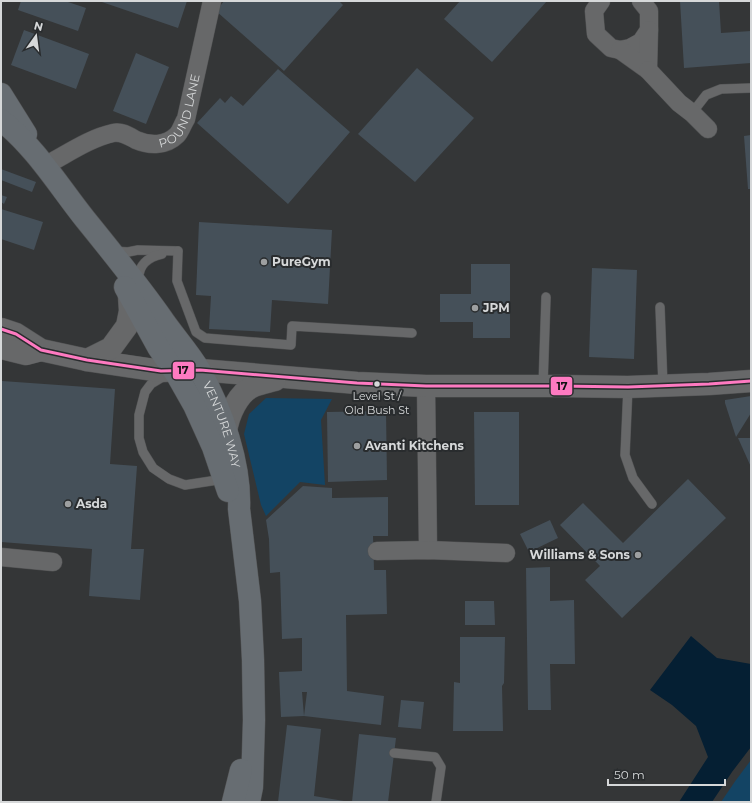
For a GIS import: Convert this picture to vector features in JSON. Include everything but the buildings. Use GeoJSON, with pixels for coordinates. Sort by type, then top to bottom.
{"type":"FeatureCollection","features":[{"type":"Feature","properties":{"kind":"main road"},"geometry":{"type":"LineString","coordinates":[[1,94],[46,165]]}},
{"type":"Feature","properties":{"kind":"main road","name":"VENTURE WAY"},"geometry":{"type":"LineString","coordinates":[[1,120],[12,129],[46,165],[84,218],[112,251],[134,291],[158,347],[174,370],[194,405],[213,447],[230,477]]}},
{"type":"Feature","properties":{"kind":"main road","name":"VENTURE WAY"},"geometry":{"type":"LineString","coordinates":[[134,291],[200,370],[223,421],[234,460],[230,477],[229,492],[239,509],[250,601],[253,660],[254,720],[251,797]]}},
{"type":"Feature","properties":{"kind":"main road","name":"VENTURE WAY"},"geometry":{"type":"LineString","coordinates":[[233,802],[254,720]]}},
{"type":"Feature","properties":{"kind":"street","name":"POUND LANE"},"geometry":{"type":"LineString","coordinates":[[46,165],[91,142],[114,133],[125,134],[138,140],[153,144],[165,142],[178,134],[186,119],[212,1]]}},
{"type":"Feature","properties":{"kind":"street"},"geometry":{"type":"LineString","coordinates":[[641,1],[649,11],[648,70]]}},
{"type":"Feature","properties":{"kind":"street"},"geometry":{"type":"LineString","coordinates":[[596,4],[596,34],[611,48],[620,50],[648,70],[678,104],[692,113],[708,129]]}},
{"type":"Feature","properties":{"kind":"street"},"geometry":{"type":"LineString","coordinates":[[620,50],[630,48],[641,42],[649,30]]}},
{"type":"Feature","properties":{"kind":"street"},"geometry":{"type":"LineString","coordinates":[[87,360],[111,348],[127,326],[134,291]]}},
{"type":"Feature","properties":{"kind":"street"},"geometry":{"type":"LineString","coordinates":[[1,329],[16,334],[41,350],[87,360],[161,370],[200,370],[356,383],[426,386],[628,387],[751,381]]}},
{"type":"Feature","properties":{"kind":"street"},"geometry":{"type":"LineString","coordinates":[[1,348],[26,354],[41,350]]}},
{"type":"Feature","properties":{"kind":"street"},"geometry":{"type":"LineString","coordinates":[[226,432],[227,420],[239,398],[253,386],[286,377]]}},
{"type":"Feature","properties":{"kind":"street"},"geometry":{"type":"LineString","coordinates":[[426,386],[428,550]]}},
{"type":"Feature","properties":{"kind":"street"},"geometry":{"type":"LineString","coordinates":[[377,551],[428,550],[506,553]]}},
{"type":"Feature","properties":{"kind":"street"},"geometry":{"type":"LineString","coordinates":[[1,557],[52,562]]}},
{"type":"Feature","properties":{"kind":"lane"},"geometry":{"type":"LineString","coordinates":[[692,113],[706,95],[721,90],[751,88]]}},
{"type":"Feature","properties":{"kind":"lane"},"geometry":{"type":"LineString","coordinates":[[112,251],[178,251]]}},
{"type":"Feature","properties":{"kind":"lane"},"geometry":{"type":"LineString","coordinates":[[134,291],[141,267],[146,260],[153,256],[178,251]]}},
{"type":"Feature","properties":{"kind":"lane"},"geometry":{"type":"LineString","coordinates":[[178,251],[177,281],[196,332],[205,338],[291,345],[292,326],[412,333]]}},
{"type":"Feature","properties":{"kind":"lane"},"geometry":{"type":"LineString","coordinates":[[543,386],[546,297]]}},
{"type":"Feature","properties":{"kind":"lane"},"geometry":{"type":"LineString","coordinates":[[660,307],[663,386]]}},
{"type":"Feature","properties":{"kind":"lane"},"geometry":{"type":"LineString","coordinates":[[174,370],[151,384],[145,392],[139,415],[139,438],[143,452],[153,468],[169,479],[185,484],[230,477]]}},
{"type":"Feature","properties":{"kind":"lane"},"geometry":{"type":"LineString","coordinates":[[628,387],[625,455],[633,478],[652,504]]}},
{"type":"Feature","properties":{"kind":"lane"},"geometry":{"type":"LineString","coordinates":[[394,754],[434,757],[441,767],[436,802]]}},
{"type":"Feature","properties":{"kind":"shaded area"},"geometry":{"type":"Polygon","coordinates":[[[266,398],[332,399],[321,420],[325,485],[300,482],[266,516],[261,505],[244,434],[249,414],[266,398]]]}},
{"type":"Feature","properties":{"kind":"shaded area"},"geometry":{"type":"Polygon","coordinates":[[[691,636],[717,658],[751,664],[751,747],[712,802],[679,802],[708,757],[696,726],[672,705],[650,690],[691,636]]]}},
{"type":"Feature","properties":{"kind":"shaded area"},"geometry":{"type":"Polygon","coordinates":[[[751,760],[751,802],[721,802],[736,780],[751,760]]]}},
{"type":"Feature","properties":{"kind":"transit line","name":"17"},"geometry":{"type":"LineString","coordinates":[[1,329],[16,334],[41,350],[87,360],[161,371],[200,370],[357,383],[426,386],[628,387],[751,381]]}},
{"type":"Feature","properties":{"kind":"place","name":"PureGym"},"geometry":{"type":"Point","coordinates":[264,262]}},
{"type":"Feature","properties":{"kind":"place","name":"JPM"},"geometry":{"type":"Point","coordinates":[475,308]}},
{"type":"Feature","properties":{"kind":"place","name":"Level St / Old Bush St"},"geometry":{"type":"Point","coordinates":[377,384]}},
{"type":"Feature","properties":{"kind":"place","name":"Avanti Kitchens"},"geometry":{"type":"Point","coordinates":[357,446]}},
{"type":"Feature","properties":{"kind":"place","name":"Asda"},"geometry":{"type":"Point","coordinates":[68,504]}},
{"type":"Feature","properties":{"kind":"place","name":"Williams & Sons"},"geometry":{"type":"Point","coordinates":[638,555]}}]}
